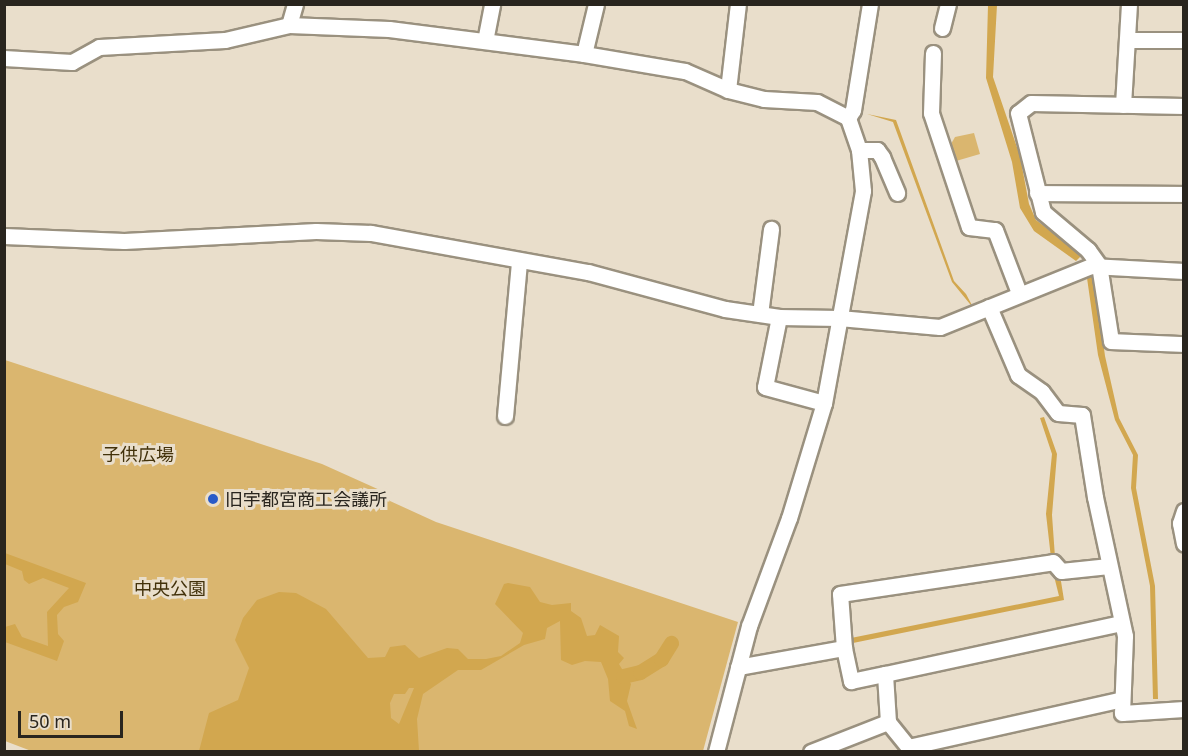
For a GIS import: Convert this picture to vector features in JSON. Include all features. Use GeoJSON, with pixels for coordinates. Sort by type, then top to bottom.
{"type":"FeatureCollection","features":[{"type":"Feature","properties":{"kind":"street"},"geometry":{"type":"LineString","coordinates":[[289,25],[295,4]]}},
{"type":"Feature","properties":{"kind":"street"},"geometry":{"type":"LineString","coordinates":[[485,41],[492,4]]}},
{"type":"Feature","properties":{"kind":"street"},"geometry":{"type":"LineString","coordinates":[[584,54],[596,4]]}},
{"type":"Feature","properties":{"kind":"street"},"geometry":{"type":"LineString","coordinates":[[728,90],[738,4]]}},
{"type":"Feature","properties":{"kind":"street"},"geometry":{"type":"LineString","coordinates":[[848,118],[853,110],[870,4]]}},
{"type":"Feature","properties":{"kind":"street"},"geometry":{"type":"LineString","coordinates":[[942,28],[948,4]]}},
{"type":"Feature","properties":{"kind":"street"},"geometry":{"type":"LineString","coordinates":[[1123,105],[1129,4]]}},
{"type":"Feature","properties":{"kind":"street"},"geometry":{"type":"LineString","coordinates":[[4,58],[72,62],[99,47],[225,40],[289,25],[389,29],[584,54],[686,71],[728,90],[764,99],[817,102],[848,118],[859,150],[863,191],[824,403],[738,667],[716,752]]}},
{"type":"Feature","properties":{"kind":"street"},"geometry":{"type":"LineString","coordinates":[[1127,40],[1184,40]]}},
{"type":"Feature","properties":{"kind":"street"},"geometry":{"type":"LineString","coordinates":[[933,53],[931,113],[969,228],[995,230],[1019,293]]}},
{"type":"Feature","properties":{"kind":"street"},"geometry":{"type":"LineString","coordinates":[[1184,106],[1031,103],[1018,114],[1037,193],[1050,221],[1088,250],[1089,268],[1111,341],[1184,344]]}},
{"type":"Feature","properties":{"kind":"street"},"geometry":{"type":"LineString","coordinates":[[859,150],[877,150],[897,193]]}},
{"type":"Feature","properties":{"kind":"street"},"geometry":{"type":"LineString","coordinates":[[1037,193],[1184,194]]}},
{"type":"Feature","properties":{"kind":"street"},"geometry":{"type":"LineString","coordinates":[[760,314],[771,229]]}},
{"type":"Feature","properties":{"kind":"street"},"geometry":{"type":"LineString","coordinates":[[4,236],[124,241],[316,231],[371,233],[416,238],[519,261],[588,272],[714,307],[779,317],[839,318],[940,327],[1019,293],[1089,268],[1184,271]]}},
{"type":"Feature","properties":{"kind":"street"},"geometry":{"type":"LineString","coordinates":[[505,416],[519,261]]}},
{"type":"Feature","properties":{"kind":"street"},"geometry":{"type":"LineString","coordinates":[[989,307],[1018,375],[1042,392],[1058,413],[1082,415],[1109,566],[1125,636],[1122,713],[1184,709]]}},
{"type":"Feature","properties":{"kind":"street"},"geometry":{"type":"LineString","coordinates":[[779,317],[765,387],[824,403]]}},
{"type":"Feature","properties":{"kind":"street"},"geometry":{"type":"LineString","coordinates":[[1184,511],[1180,523],[1184,544]]}},
{"type":"Feature","properties":{"kind":"street"},"geometry":{"type":"LineString","coordinates":[[1109,566],[1060,572],[1053,562],[840,594],[844,648],[851,681],[1121,623]]}},
{"type":"Feature","properties":{"kind":"street"},"geometry":{"type":"LineString","coordinates":[[738,667],[844,648]]}},
{"type":"Feature","properties":{"kind":"street"},"geometry":{"type":"LineString","coordinates":[[885,674],[888,722],[908,747],[1122,699]]}},
{"type":"Feature","properties":{"kind":"street"},"geometry":{"type":"LineString","coordinates":[[811,752],[888,722]]}},
{"type":"Feature","properties":{"kind":"green space"},"geometry":{"type":"Polygon","coordinates":[[[974,133],[980,154],[956,161],[951,144],[955,137],[974,133]]]}},
{"type":"Feature","properties":{"kind":"green space","name":"中央公園"},"geometry":{"type":"Polygon","coordinates":[[[5,360],[322,464],[382,491],[390,501],[436,522],[738,622],[703,751],[34,752],[5,741],[5,360]]]}},
{"type":"Feature","properties":{"kind":"shaded area"},"geometry":{"type":"Polygon","coordinates":[[[988,5],[997,5],[993,77],[1020,156],[1029,204],[1036,220],[1082,255],[1076,261],[1034,231],[1020,208],[1012,162],[986,78],[988,5]]]}},
{"type":"Feature","properties":{"kind":"shaded area"},"geometry":{"type":"Polygon","coordinates":[[[867,114],[896,120],[954,281],[966,294],[974,309],[952,282],[893,122],[867,114]]]}},
{"type":"Feature","properties":{"kind":"shaded area"},"geometry":{"type":"Polygon","coordinates":[[[1094,274],[1105,356],[1119,418],[1138,455],[1136,488],[1155,586],[1158,699],[1153,699],[1150,586],[1131,488],[1133,455],[1115,420],[1098,355],[1087,278],[1094,274]]]}},
{"type":"Feature","properties":{"kind":"shaded area"},"geometry":{"type":"Polygon","coordinates":[[[1044,417],[1057,454],[1052,515],[1055,557],[1051,558],[1046,514],[1052,454],[1040,418],[1044,417]]]}},
{"type":"Feature","properties":{"kind":"shaded area"},"geometry":{"type":"Polygon","coordinates":[[[5,553],[86,583],[78,602],[64,607],[57,615],[58,634],[64,641],[57,661],[5,642],[5,627],[15,624],[22,637],[48,646],[47,612],[69,588],[43,578],[29,584],[24,580],[22,571],[5,564],[5,553]]]}},
{"type":"Feature","properties":{"kind":"shaded area"},"geometry":{"type":"Polygon","coordinates":[[[1060,575],[1064,600],[853,643],[851,638],[1059,596],[1054,576],[1060,575]]]}},
{"type":"Feature","properties":{"kind":"shaded area"},"geometry":{"type":"Polygon","coordinates":[[[504,584],[530,587],[540,602],[552,605],[571,603],[571,611],[581,618],[587,636],[595,635],[600,625],[619,636],[618,652],[624,658],[619,664],[631,684],[627,701],[637,729],[629,726],[625,711],[610,701],[608,679],[601,662],[585,661],[572,665],[561,660],[560,621],[547,628],[545,639],[524,645],[481,670],[458,670],[423,694],[417,719],[419,751],[199,751],[209,713],[238,700],[249,668],[235,640],[243,618],[257,600],[279,592],[296,593],[326,609],[368,658],[385,657],[390,647],[405,645],[419,658],[447,648],[458,649],[468,659],[486,659],[501,656],[520,643],[523,633],[495,604],[504,584]],[[409,688],[405,694],[394,694],[390,703],[391,718],[399,724],[414,688],[409,688]]]}},
{"type":"Feature","properties":{"kind":"waterway"},"geometry":{"type":"LineString","coordinates":[[623,676],[640,672],[661,659],[671,643]]}},
{"type":"Feature","properties":{"kind":"place","name":"旧宇都宮商工会議所"},"geometry":{"type":"Point","coordinates":[213,499]}},
{"type":"Feature","properties":{"kind":"park label","name":"子供広場"},"geometry":{"type":"Point","coordinates":[138,454]}}]}
